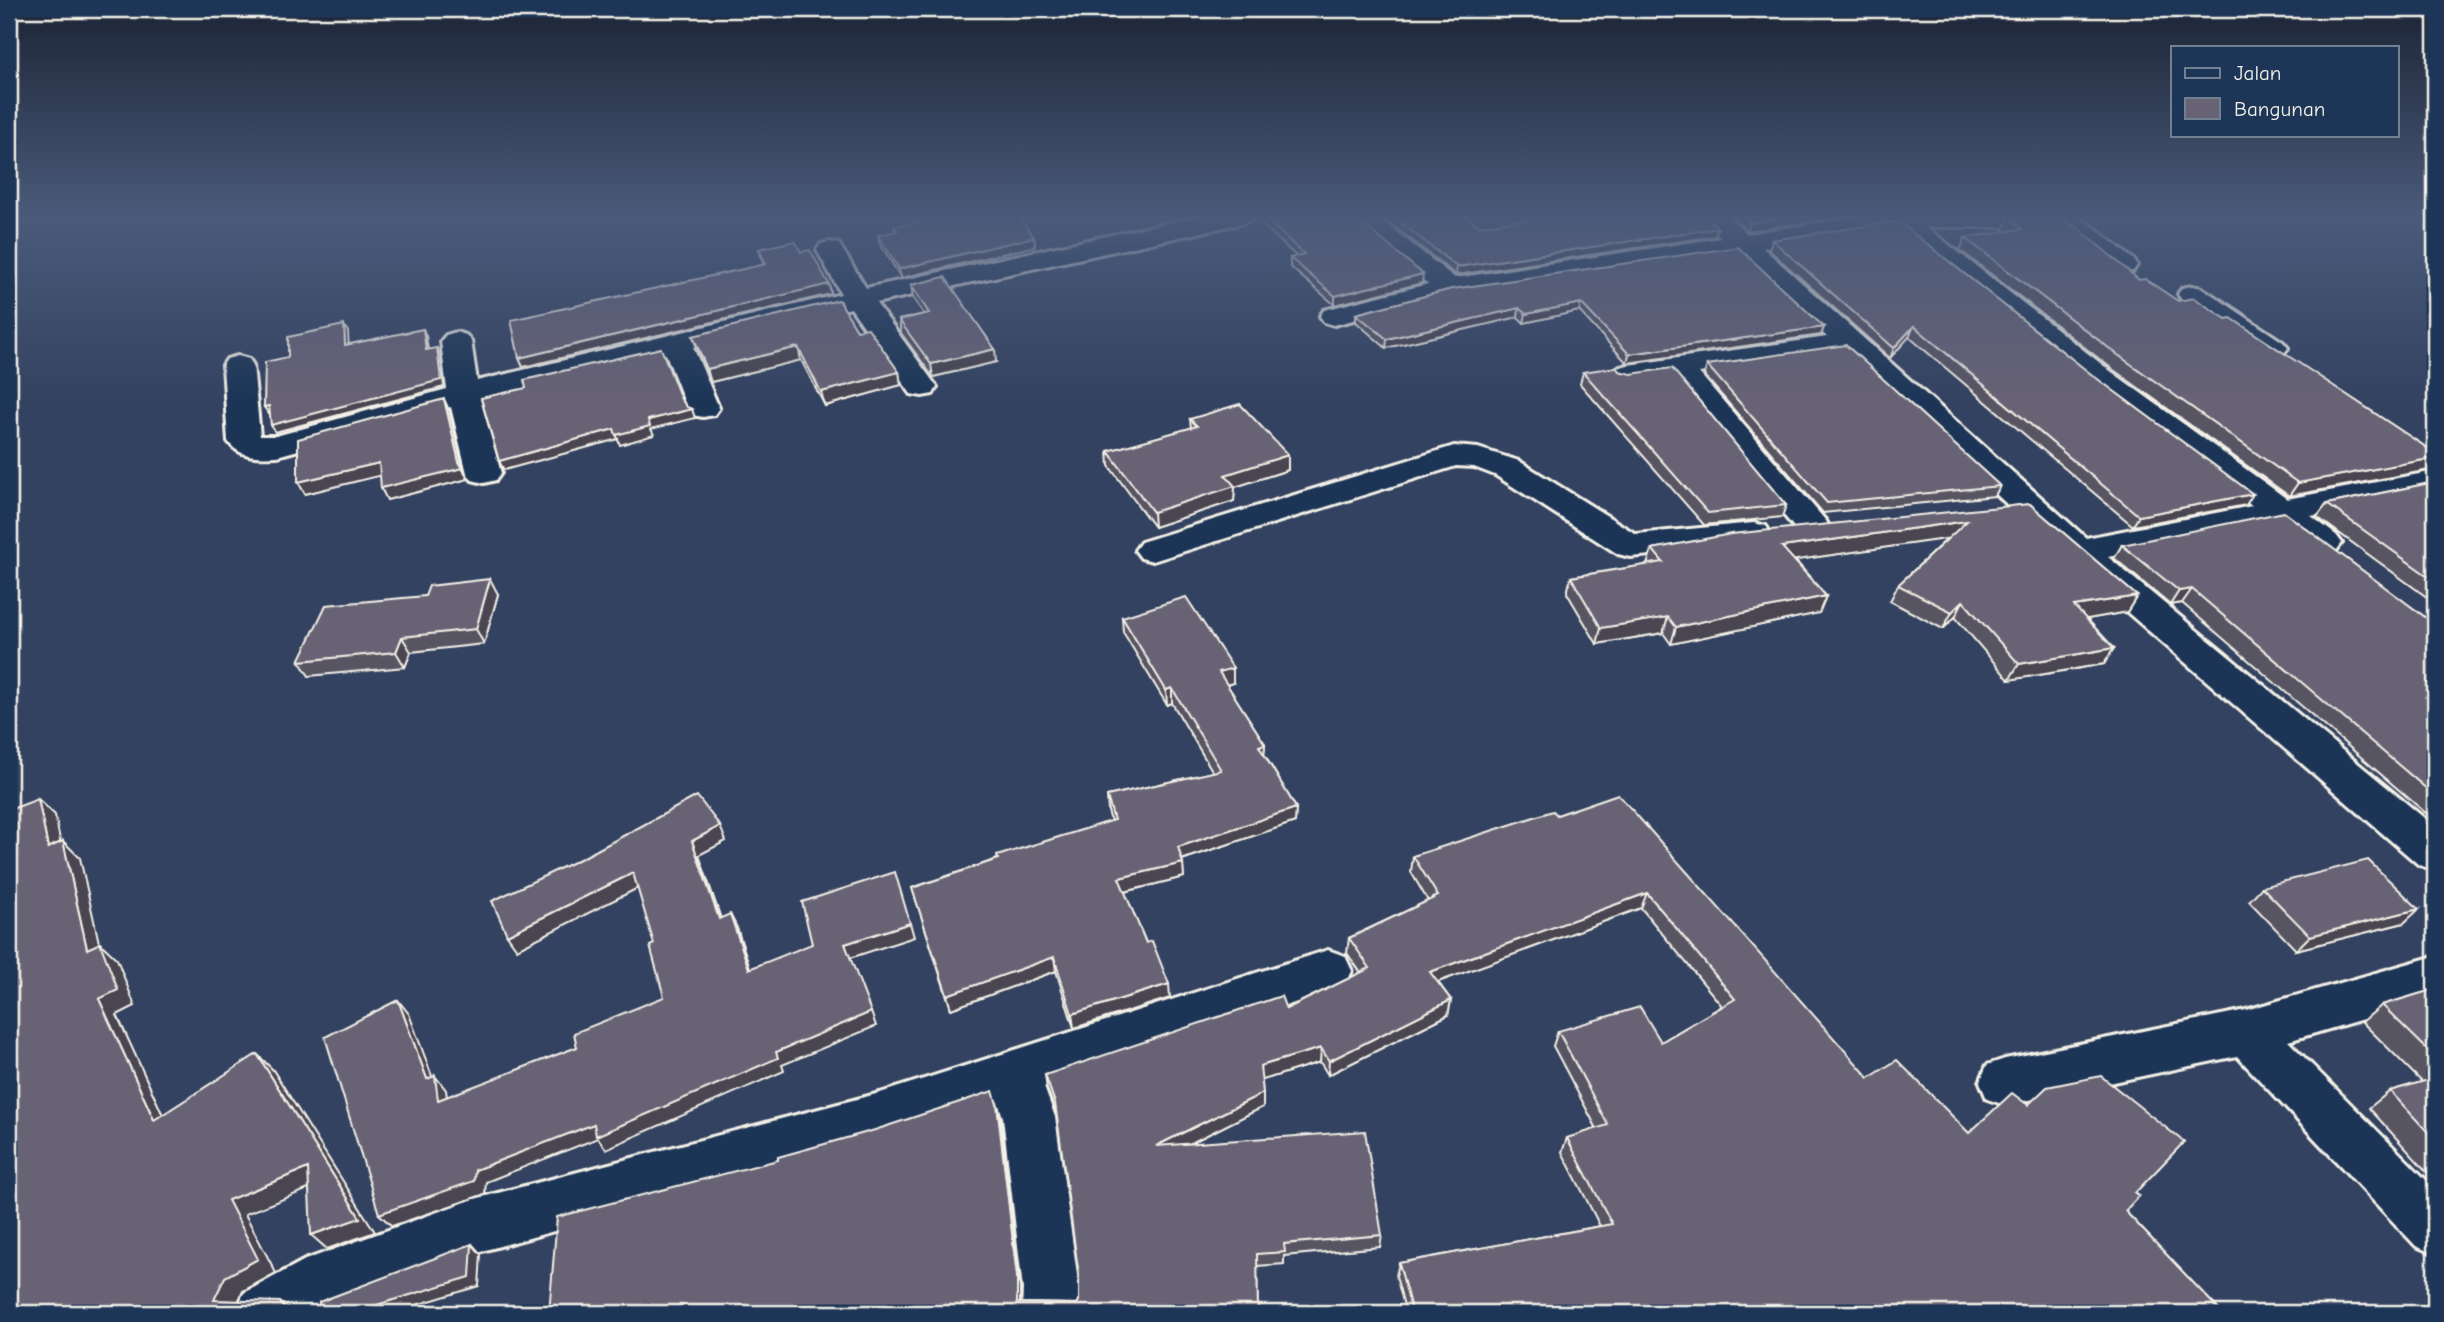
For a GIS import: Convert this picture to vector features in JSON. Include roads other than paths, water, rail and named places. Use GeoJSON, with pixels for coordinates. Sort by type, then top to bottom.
{"type":"FeatureCollection","features":[{"type":"Feature","properties":{"kind":"street"},"geometry":{"type":"LineString","coordinates":[[846,277],[922,387]]}},
{"type":"Feature","properties":{"kind":"street"},"geometry":{"type":"LineString","coordinates":[[238,365],[244,442],[256,447],[303,441],[463,394],[858,298],[957,277]]}},
{"type":"Feature","properties":{"kind":"street"},"geometry":{"type":"LineString","coordinates":[[1436,277],[1449,287]]}},
{"type":"Feature","properties":{"kind":"street"},"geometry":{"type":"LineString","coordinates":[[1334,316],[1449,287],[1520,277]]}},
{"type":"Feature","properties":{"kind":"street"},"geometry":{"type":"LineString","coordinates":[[1780,277],[2079,551],[2435,852]]}},
{"type":"Feature","properties":{"kind":"street"},"geometry":{"type":"LineString","coordinates":[[1973,277],[2098,376],[2347,560]]}},
{"type":"Feature","properties":{"kind":"street"},"geometry":{"type":"LineString","coordinates":[[2192,294],[2296,363]]}},
{"type":"Feature","properties":{"kind":"street"},"geometry":{"type":"LineString","coordinates":[[456,341],[463,394],[484,473]]}},
{"type":"Feature","properties":{"kind":"street"},"geometry":{"type":"LineString","coordinates":[[676,342],[703,408]]}},
{"type":"Feature","properties":{"kind":"street"},"geometry":{"type":"LineString","coordinates":[[1628,374],[1851,342]]}},
{"type":"Feature","properties":{"kind":"street"},"geometry":{"type":"LineString","coordinates":[[1153,550],[1454,456],[1478,458],[1507,468],[1630,545],[1827,528],[1678,367]]}},
{"type":"Feature","properties":{"kind":"street"},"geometry":{"type":"LineString","coordinates":[[2079,551],[2435,481]]}},
{"type":"Feature","properties":{"kind":"street"},"geometry":{"type":"LineString","coordinates":[[1988,510],[2028,506]]}},
{"type":"Feature","properties":{"kind":"street"},"geometry":{"type":"LineString","coordinates":[[264,1313],[325,1280],[471,1227],[880,1116],[1328,971]]}},
{"type":"Feature","properties":{"kind":"street"},"geometry":{"type":"LineString","coordinates":[[2005,1082],[2246,1032],[2435,977]]}},
{"type":"Feature","properties":{"kind":"street"},"geometry":{"type":"LineString","coordinates":[[2246,1032],[2435,1227]]}},
{"type":"Feature","properties":{"kind":"street"},"geometry":{"type":"LineString","coordinates":[[1013,1072],[1029,1117],[1051,1289],[1051,1313]]}}]}
